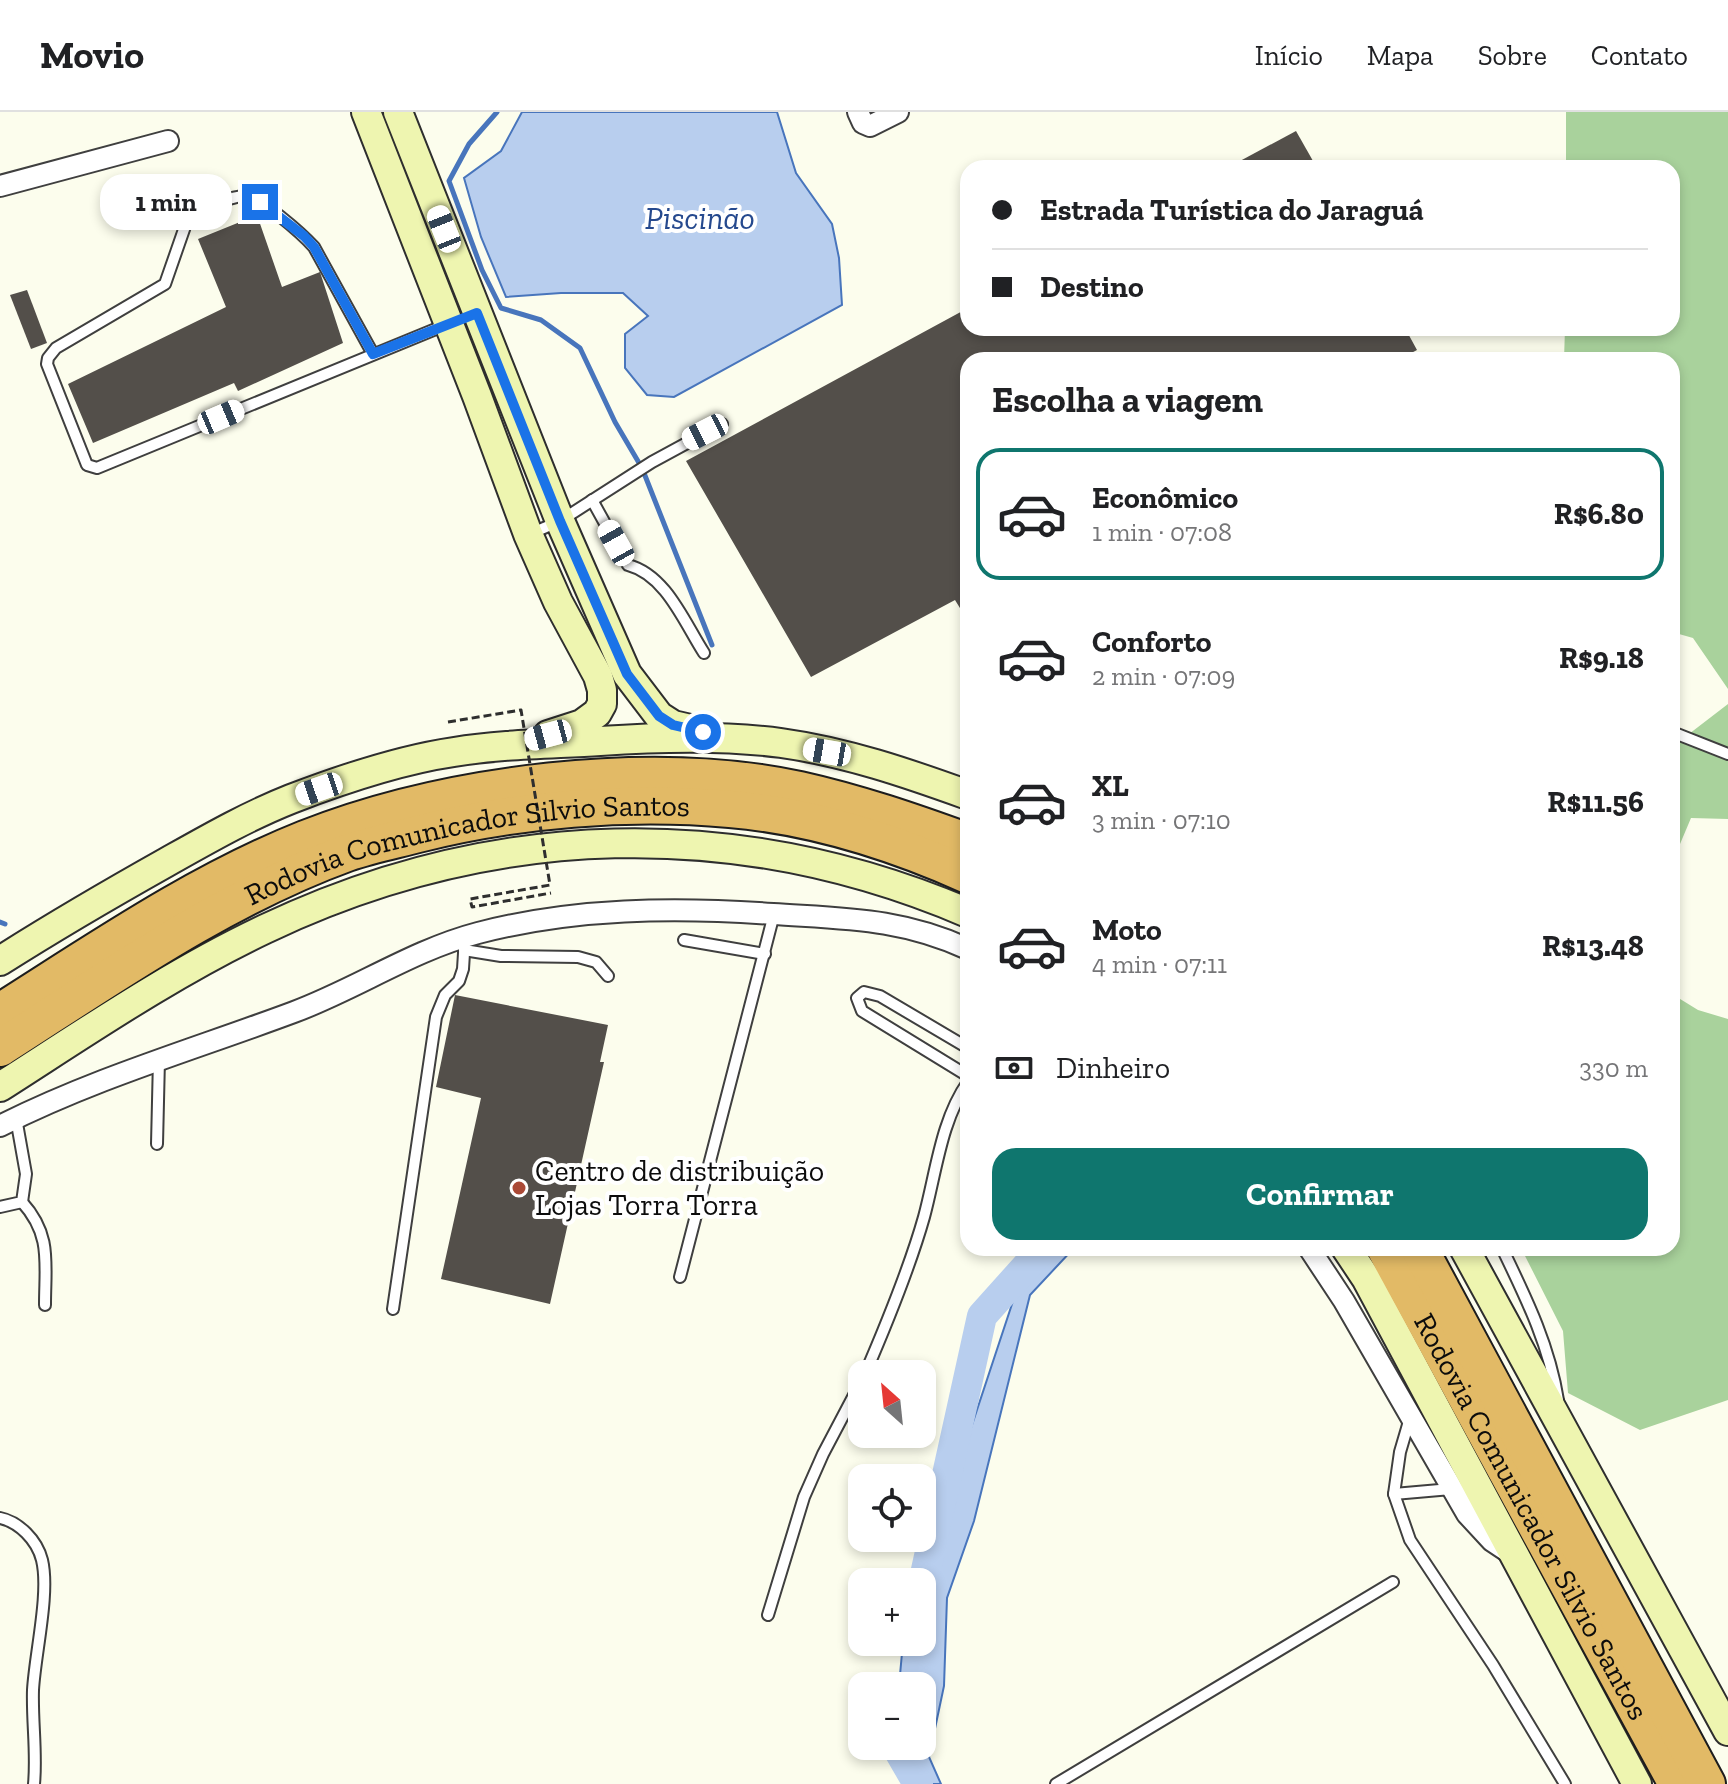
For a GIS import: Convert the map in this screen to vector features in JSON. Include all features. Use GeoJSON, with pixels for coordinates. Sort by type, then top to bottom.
{"type":"FeatureCollection","features":[{"type":"Feature","properties":{"kind":"highway","name":"Rodovia Comunicador Silvio Santos"},"geometry":{"type":"LineString","coordinates":[[0,1012],[207,886],[277,851],[388,811],[501,788],[637,776],[690,776],[757,783],[884,811],[960,839]]}},
{"type":"Feature","properties":{"kind":"highway","name":"Rodovia Comunicador Silvio Santos"},"geometry":{"type":"LineString","coordinates":[[0,1048],[220,912],[285,879],[349,852],[463,823],[563,810],[622,807],[732,809],[870,838],[960,872]]}},
{"type":"Feature","properties":{"kind":"highway","name":"Rodovia Comunicador Silvio Santos"},"geometry":{"type":"LineString","coordinates":[[1389,1256],[1677,1784]]}},
{"type":"Feature","properties":{"kind":"highway","name":"Rodovia Comunicador Silvio Santos"},"geometry":{"type":"LineString","coordinates":[[1423,1256],[1707,1784]]}},
{"type":"Feature","properties":{"kind":"main road"},"geometry":{"type":"LineString","coordinates":[[366,112],[528,534],[602,690],[602,704],[597,713],[582,724],[506,746]]}},
{"type":"Feature","properties":{"kind":"main road"},"geometry":{"type":"LineString","coordinates":[[398,112],[560,521],[627,674],[650,707],[673,725],[733,739]]}},
{"type":"Feature","properties":{"kind":"main road"},"geometry":{"type":"LineString","coordinates":[[0,961],[94,903],[213,836],[290,799],[391,766],[453,752],[632,739],[733,739],[781,743],[827,752],[904,772],[960,792]]}},
{"type":"Feature","properties":{"kind":"main road"},"geometry":{"type":"LineString","coordinates":[[0,1087],[167,982],[263,930],[319,905],[394,878],[507,852],[655,843],[699,844],[781,854],[879,878],[960,910]]}},
{"type":"Feature","properties":{"kind":"main road"},"geometry":{"type":"LineString","coordinates":[[1351,1256],[1373,1291],[1637,1784]]}},
{"type":"Feature","properties":{"kind":"main road"},"geometry":{"type":"LineString","coordinates":[[1468,1256],[1728,1731]]}},
{"type":"Feature","properties":{"kind":"street"},"geometry":{"type":"LineString","coordinates":[[858,112],[866,125],[898,112]]}},
{"type":"Feature","properties":{"kind":"street"},"geometry":{"type":"LineString","coordinates":[[0,186],[168,141]]}},
{"type":"Feature","properties":{"kind":"street"},"geometry":{"type":"LineString","coordinates":[[8,1122],[86,1086],[340,994],[438,946],[465,944],[556,919],[626,910],[715,910],[880,921],[960,945]]}},
{"type":"Feature","properties":{"kind":"street"},"geometry":{"type":"LineString","coordinates":[[1314,1256],[1344,1301],[1467,1514],[1483,1532],[1514,1555]]}},
{"type":"Feature","properties":{"kind":"lane"},"geometry":{"type":"LineString","coordinates":[[373,354],[314,247],[260,202],[243,196],[189,215],[165,284],[56,348],[47,364],[87,465],[97,468],[477,313]]}},
{"type":"Feature","properties":{"kind":"lane"},"geometry":{"type":"LineString","coordinates":[[528,534],[560,521],[687,441],[722,424]]}},
{"type":"Feature","properties":{"kind":"lane"},"geometry":{"type":"LineString","coordinates":[[592,500],[628,565],[640,568],[658,581],[704,653]]}},
{"type":"Feature","properties":{"kind":"lane"},"geometry":{"type":"LineString","coordinates":[[1680,735],[1728,754]]}},
{"type":"Feature","properties":{"kind":"lane"},"geometry":{"type":"LineString","coordinates":[[680,1277],[774,914]]}},
{"type":"Feature","properties":{"kind":"lane"},"geometry":{"type":"LineString","coordinates":[[684,940],[765,954]]}},
{"type":"Feature","properties":{"kind":"lane"},"geometry":{"type":"LineString","coordinates":[[393,1309],[436,1017],[445,995],[459,981],[465,944],[501,956],[578,957],[596,962],[608,976]]}},
{"type":"Feature","properties":{"kind":"lane"},"geometry":{"type":"LineString","coordinates":[[960,1043],[880,996],[864,992],[857,998],[862,1011],[960,1071]]}},
{"type":"Feature","properties":{"kind":"lane"},"geometry":{"type":"LineString","coordinates":[[157,1144],[159,1059]]}},
{"type":"Feature","properties":{"kind":"lane"},"geometry":{"type":"LineString","coordinates":[[871,1360],[923,1220],[952,1114],[960,1098]]}},
{"type":"Feature","properties":{"kind":"lane"},"geometry":{"type":"LineString","coordinates":[[8,1122],[26,1174],[22,1202],[37,1219],[45,1241],[45,1305]]}},
{"type":"Feature","properties":{"kind":"lane"},"geometry":{"type":"LineString","coordinates":[[0,1207],[22,1202]]}},
{"type":"Feature","properties":{"kind":"lane"},"geometry":{"type":"LineString","coordinates":[[1506,1256],[1542,1333],[1554,1376],[1563,1429]]}},
{"type":"Feature","properties":{"kind":"lane"},"geometry":{"type":"LineString","coordinates":[[768,1615],[804,1497],[848,1407]]}},
{"type":"Feature","properties":{"kind":"lane"},"geometry":{"type":"LineString","coordinates":[[1411,1416],[1400,1452],[1394,1494],[1410,1540],[1493,1665],[1565,1784]]}},
{"type":"Feature","properties":{"kind":"lane"},"geometry":{"type":"LineString","coordinates":[[1394,1494],[1451,1489]]}},
{"type":"Feature","properties":{"kind":"lane"},"geometry":{"type":"LineString","coordinates":[[0,1518],[20,1527],[30,1536],[42,1559],[44,1582],[33,1690],[34,1784]]}},
{"type":"Feature","properties":{"kind":"lane"},"geometry":{"type":"LineString","coordinates":[[1056,1784],[1393,1582]]}},
{"type":"Feature","properties":{"kind":"path"},"geometry":{"type":"LineString","coordinates":[[448,722],[521,710],[550,885],[470,899],[472,907],[551,893]]}},
{"type":"Feature","properties":{"kind":"green space"},"geometry":{"type":"Polygon","coordinates":[[[1566,112],[1728,112],[1728,689],[1693,638],[1680,634],[1680,352],[1564,352],[1565,336],[1680,336],[1680,160],[1566,160],[1566,112]]]}},
{"type":"Feature","properties":{"kind":"green space"},"geometry":{"type":"Polygon","coordinates":[[[1728,704],[1728,819],[1691,818],[1680,844],[1680,741],[1728,704]]]}},
{"type":"Feature","properties":{"kind":"green space"},"geometry":{"type":"Polygon","coordinates":[[[1680,999],[1698,1010],[1728,1019],[1728,1400],[1640,1430],[1568,1393],[1563,1331],[1525,1256],[1680,1256],[1680,999]]]}},
{"type":"Feature","properties":{"kind":"water","name":"Piscinão"},"geometry":{"type":"Polygon","coordinates":[[[522,112],[777,112],[796,173],[832,224],[839,258],[842,305],[674,397],[647,395],[625,368],[625,334],[648,316],[623,293],[506,297],[481,237],[464,178],[501,151],[522,112]]]}},
{"type":"Feature","properties":{"kind":"water"},"geometry":{"type":"Polygon","coordinates":[[[1041,1256],[1067,1256],[1030,1295],[974,1521],[947,1598],[944,1686],[936,1724],[936,1672],[900,1672],[902,1656],[936,1656],[936,1568],[925,1568],[930,1552],[936,1552],[936,1534],[1017,1289],[1041,1256]]]}},
{"type":"Feature","properties":{"kind":"water"},"geometry":{"type":"Polygon","coordinates":[[[903,1760],[930,1760],[941,1784],[904,1784],[903,1760]]]}},
{"type":"Feature","properties":{"kind":"building"},"geometry":{"type":"Polygon","coordinates":[[[1296,131],[1312,160],[1242,160],[1296,131]]]}},
{"type":"Feature","properties":{"kind":"building"},"geometry":{"type":"Polygon","coordinates":[[[257,215],[282,287],[320,272],[343,343],[238,391],[234,383],[93,443],[68,384],[226,307],[198,239],[257,215]]]}},
{"type":"Feature","properties":{"kind":"building"},"geometry":{"type":"Polygon","coordinates":[[[27,290],[47,343],[31,349],[10,295],[27,290]]]}},
{"type":"Feature","properties":{"kind":"building"},"geometry":{"type":"Polygon","coordinates":[[[960,312],[960,336],[1409,336],[1417,350],[960,352],[960,608],[955,600],[811,677],[686,461],[960,312]]]}},
{"type":"Feature","properties":{"kind":"building","name":"Centro de distribuição Lojas Torra Torra"},"geometry":{"type":"Polygon","coordinates":[[[455,995],[608,1025],[600,1062],[604,1062],[550,1304],[441,1279],[481,1098],[436,1087],[455,995]]]}},
{"type":"Feature","properties":{"kind":"waterway"},"geometry":{"type":"LineString","coordinates":[[497,112],[469,144],[449,181],[482,270],[501,308],[541,320],[580,348],[615,422],[642,468],[712,645]]}},
{"type":"Feature","properties":{"kind":"waterway"},"geometry":{"type":"LineString","coordinates":[[0,922],[5,924]]}},
{"type":"Feature","properties":{"kind":"waterway"},"geometry":{"type":"LineString","coordinates":[[926,1568],[982,1316],[1036,1256]]}},
{"type":"Feature","properties":{"kind":"waterway"},"geometry":{"type":"LineString","coordinates":[[904,1760],[918,1784]]}},
{"type":"Feature","properties":{"kind":"place","name":"Centro de distribuição Lojas Torra Torra"},"geometry":{"type":"Point","coordinates":[519,1188]}},
{"type":"Feature","properties":{"kind":"route"},"geometry":{"type":"LineString","coordinates":[[260,202],[314,247],[373,354],[477,313],[560,521],[627,674],[659,716],[673,725],[703,732]]}}]}
